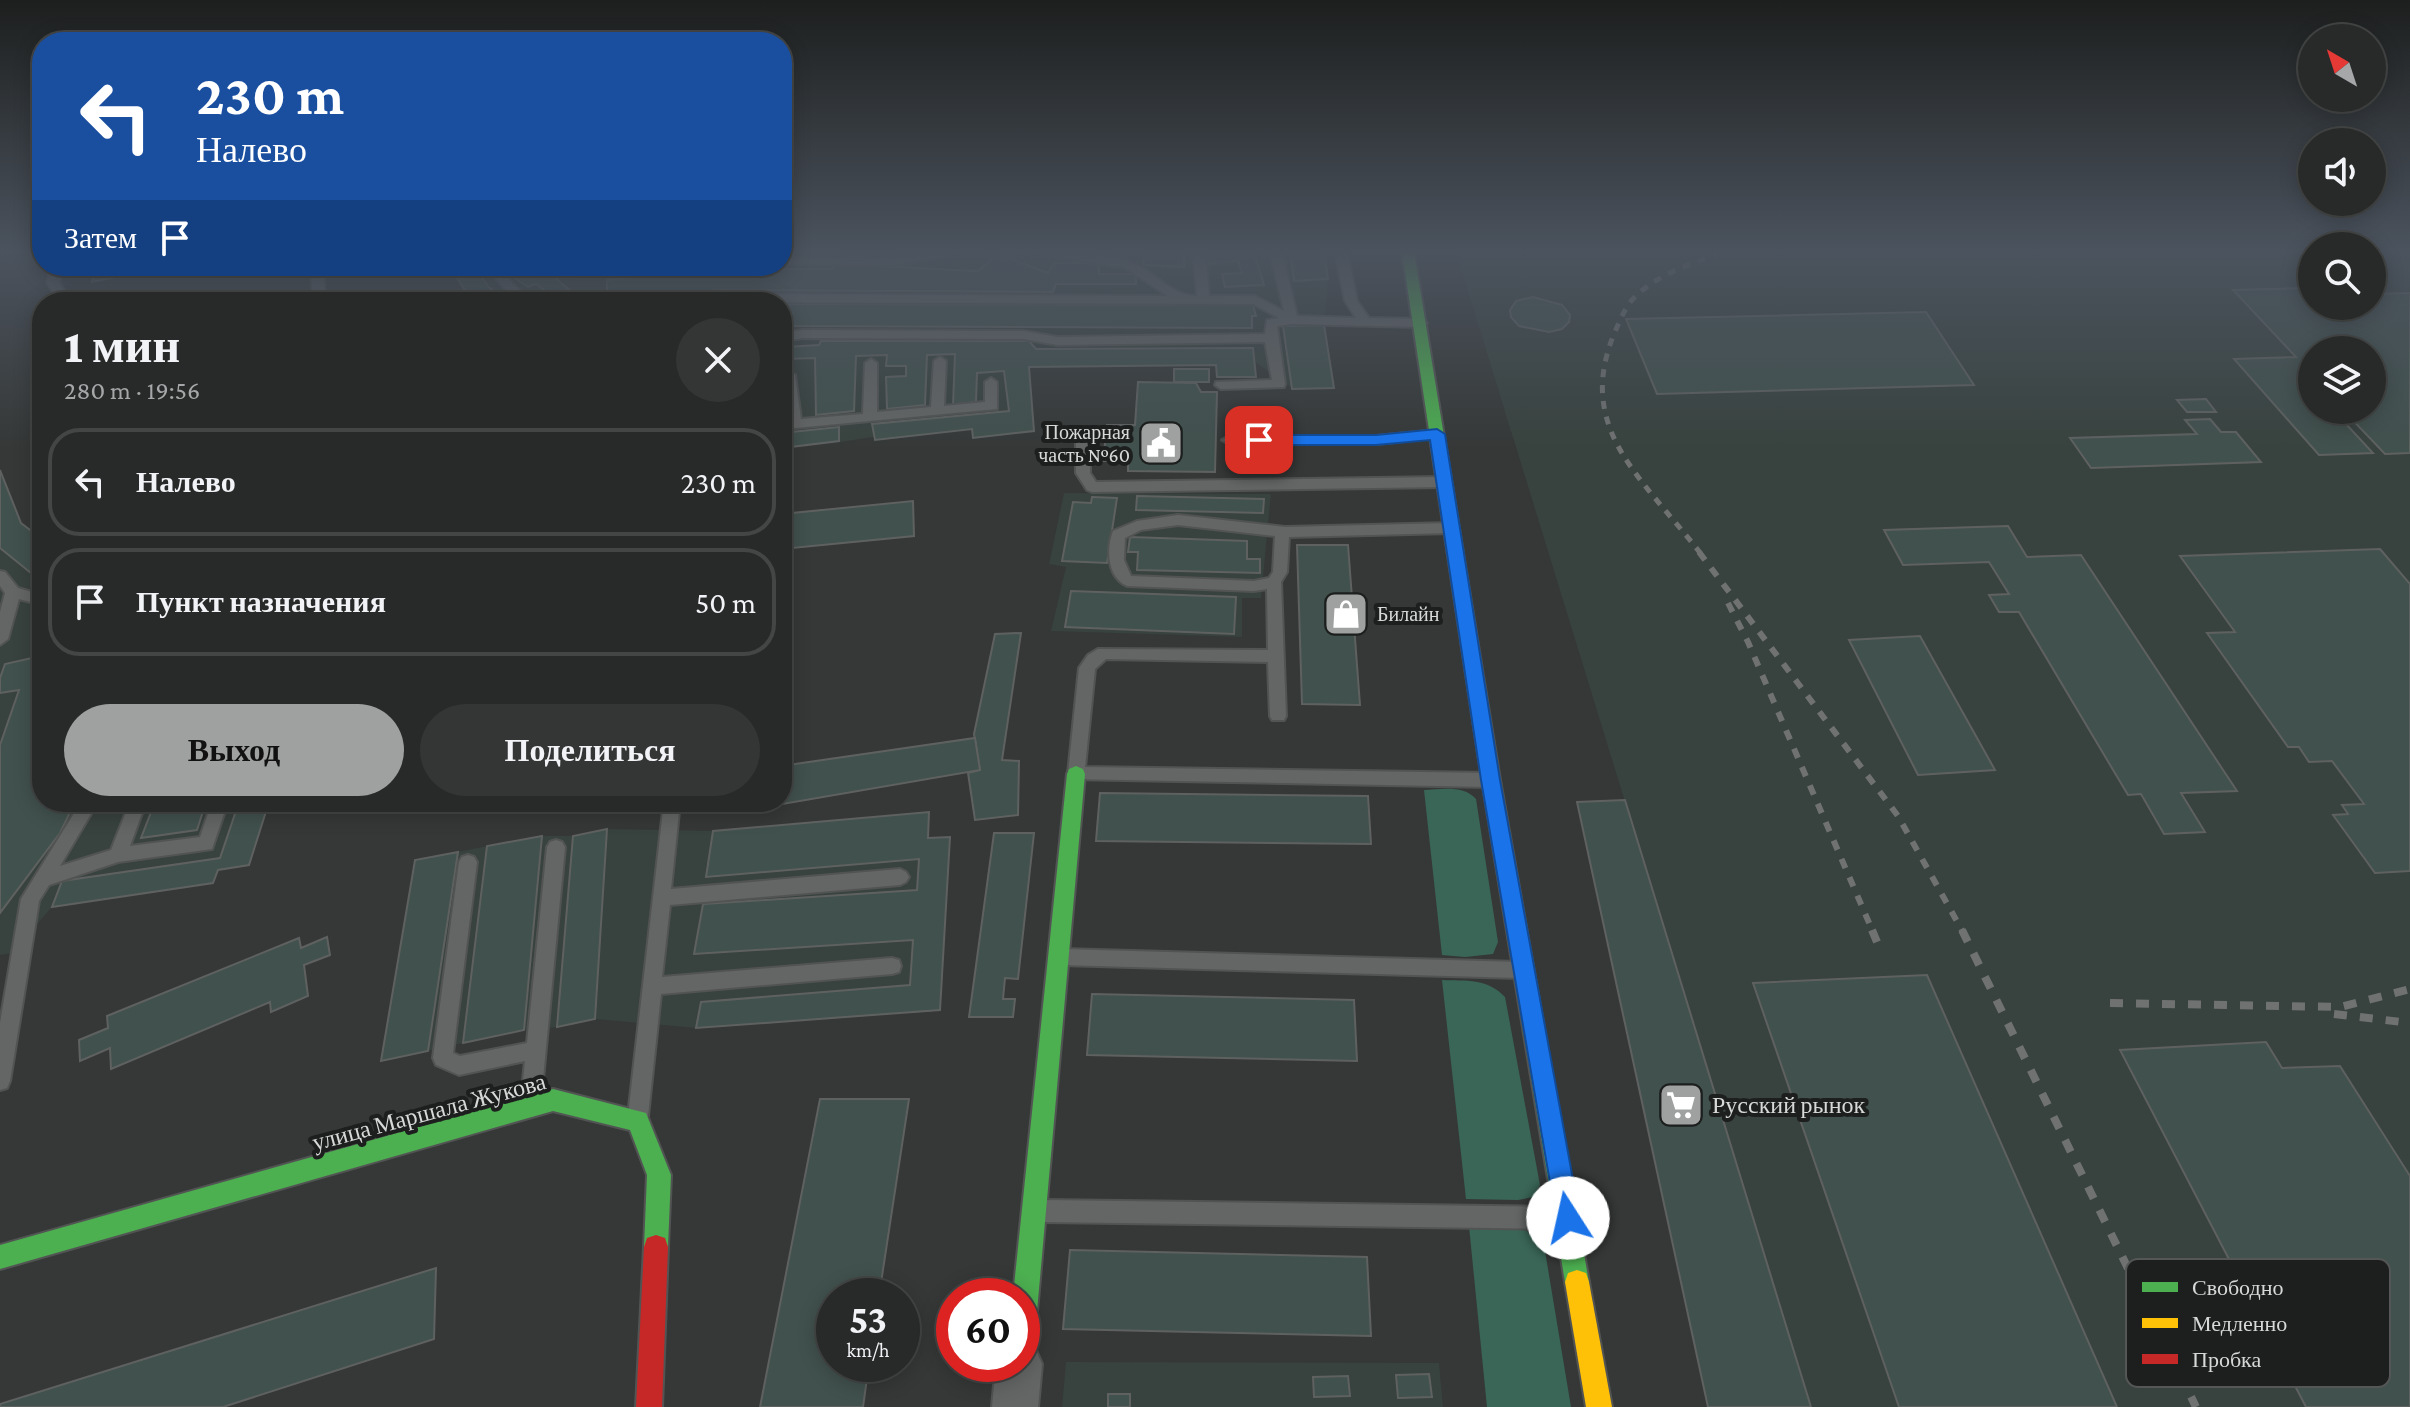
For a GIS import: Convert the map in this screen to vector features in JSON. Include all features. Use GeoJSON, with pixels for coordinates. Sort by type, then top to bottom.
{"type":"FeatureCollection","features":[{"type":"Feature","properties":{"kind":"main road"},"geometry":{"type":"LineString","coordinates":[[1420,318],[1491,780],[1599,1407]]}},
{"type":"Feature","properties":{"kind":"main road"},"geometry":{"type":"LineString","coordinates":[[1027,1278],[1061,957],[1076,774]]}},
{"type":"Feature","properties":{"kind":"main road","name":"улица Маршала Жукова"},"geometry":{"type":"LineString","coordinates":[[0,1257],[553,1100],[638,1121]]}},
{"type":"Feature","properties":{"kind":"main road"},"geometry":{"type":"LineString","coordinates":[[638,1121],[659,1175],[649,1407]]}},
{"type":"Feature","properties":{"kind":"street"},"geometry":{"type":"LineString","coordinates":[[1015,1407],[1017,1382]]}},
{"type":"Feature","properties":{"kind":"lane"},"geometry":{"type":"LineString","coordinates":[[1288,318],[1292,320]]}},
{"type":"Feature","properties":{"kind":"lane"},"geometry":{"type":"LineString","coordinates":[[1362,318],[1366,323]]}},
{"type":"Feature","properties":{"kind":"lane"},"geometry":{"type":"LineString","coordinates":[[1221,385],[1279,384],[1271,323],[1292,320],[1421,323]]}},
{"type":"Feature","properties":{"kind":"lane"},"geometry":{"type":"LineString","coordinates":[[792,336],[1023,335],[1058,341],[1271,338]]}},
{"type":"Feature","properties":{"kind":"lane"},"geometry":{"type":"LineString","coordinates":[[937,410],[940,361]]}},
{"type":"Feature","properties":{"kind":"lane"},"geometry":{"type":"LineString","coordinates":[[870,416],[871,363]]}},
{"type":"Feature","properties":{"kind":"lane"},"geometry":{"type":"LineString","coordinates":[[792,400],[795,424],[992,406],[991,382]]}},
{"type":"Feature","properties":{"kind":"lane"},"geometry":{"type":"LineString","coordinates":[[1083,431],[1083,473],[1092,487],[1445,482]]}},
{"type":"Feature","properties":{"kind":"lane"},"geometry":{"type":"LineString","coordinates":[[1229,440],[1376,440],[1437,434]]}},
{"type":"Feature","properties":{"kind":"lane"},"geometry":{"type":"LineString","coordinates":[[1274,582],[1254,586],[1127,581],[1117,570],[1115,553],[1118,535],[1134,525],[1151,521],[1235,524],[1282,532],[1453,528]]}},
{"type":"Feature","properties":{"kind":"lane"},"geometry":{"type":"LineString","coordinates":[[1278,716],[1274,582],[1280,572],[1282,532]]}},
{"type":"Feature","properties":{"kind":"lane"},"geometry":{"type":"LineString","coordinates":[[0,576],[13,592],[32,597]]}},
{"type":"Feature","properties":{"kind":"lane"},"geometry":{"type":"LineString","coordinates":[[0,639],[13,592]]}},
{"type":"Feature","properties":{"kind":"lane"},"geometry":{"type":"LineString","coordinates":[[1276,656],[1103,653],[1087,668],[1076,774],[1491,780]]}},
{"type":"Feature","properties":{"kind":"lane"},"geometry":{"type":"LineString","coordinates":[[0,1081],[30,899],[84,812]]}},
{"type":"Feature","properties":{"kind":"lane"},"geometry":{"type":"LineString","coordinates":[[118,855],[134,812]]}},
{"type":"Feature","properties":{"kind":"lane"},"geometry":{"type":"LineString","coordinates":[[42,879],[118,855],[206,844],[217,812]]}},
{"type":"Feature","properties":{"kind":"lane"},"geometry":{"type":"LineString","coordinates":[[638,1121],[671,812]]}},
{"type":"Feature","properties":{"kind":"lane"},"geometry":{"type":"LineString","coordinates":[[531,1106],[556,847]]}},
{"type":"Feature","properties":{"kind":"lane"},"geometry":{"type":"LineString","coordinates":[[468,862],[443,1058],[459,1066],[536,1050]]}},
{"type":"Feature","properties":{"kind":"lane"},"geometry":{"type":"LineString","coordinates":[[662,898],[900,877]]}},
{"type":"Feature","properties":{"kind":"lane"},"geometry":{"type":"LineString","coordinates":[[1061,957],[1525,971]]}},
{"type":"Feature","properties":{"kind":"lane"},"geometry":{"type":"LineString","coordinates":[[653,986],[892,966]]}},
{"type":"Feature","properties":{"kind":"lane"},"geometry":{"type":"LineString","coordinates":[[1034,1210],[1568,1218]]}},
{"type":"Feature","properties":{"kind":"shaded area"},"geometry":{"type":"Polygon","coordinates":[[[792,318],[1325,318],[1324,325],[1292,388],[1255,362],[1226,356],[1020,360],[1019,415],[840,442],[792,440],[792,318]]]}},
{"type":"Feature","properties":{"kind":"shaded area"},"geometry":{"type":"Polygon","coordinates":[[[1476,318],[2410,318],[2410,1407],[1811,1407],[1476,318]]]}},
{"type":"Feature","properties":{"kind":"shaded area"},"geometry":{"type":"Polygon","coordinates":[[[1064,493],[1271,494],[1261,598],[1242,598],[1242,637],[1051,631],[1066,567],[1049,564],[1064,493]]]}},
{"type":"Feature","properties":{"kind":"shaded area"},"geometry":{"type":"Polygon","coordinates":[[[0,512],[32,546],[32,812],[253,812],[243,852],[190,876],[52,907],[12,953],[0,955],[0,512]]]}},
{"type":"Feature","properties":{"kind":"shaded area"},"geometry":{"type":"Polygon","coordinates":[[[608,829],[713,831],[936,846],[926,999],[696,1028],[595,1019],[580,1013],[557,1027],[524,1030],[500,1025],[463,1043],[428,1051],[410,1047],[458,852],[487,846],[516,846],[542,836],[573,836],[590,840],[608,829]]]}},
{"type":"Feature","properties":{"kind":"shaded area"},"geometry":{"type":"Polygon","coordinates":[[[1066,1362],[1439,1363],[1443,1407],[1062,1407],[1066,1362]]]}},
{"type":"Feature","properties":{"kind":"green space"},"geometry":{"type":"Polygon","coordinates":[[[1424,790],[1459,790],[1476,799],[1498,942],[1493,954],[1465,957],[1442,955],[1424,790]]]}},
{"type":"Feature","properties":{"kind":"green space"},"geometry":{"type":"Polygon","coordinates":[[[1442,980],[1491,986],[1505,997],[1540,1185],[1533,1197],[1518,1200],[1466,1199],[1442,980]]]}},
{"type":"Feature","properties":{"kind":"green space"},"geometry":{"type":"Polygon","coordinates":[[[1469,1226],[1524,1228],[1545,1251],[1571,1407],[1487,1407],[1469,1226]]]}},
{"type":"Feature","properties":{"kind":"building"},"geometry":{"type":"Polygon","coordinates":[[[792,318],[1252,318],[1252,328],[792,326],[792,318]]]}},
{"type":"Feature","properties":{"kind":"building"},"geometry":{"type":"Polygon","coordinates":[[[1512,318],[1570,318],[1562,329],[1549,332],[1519,326],[1512,318]]]}},
{"type":"Feature","properties":{"kind":"building"},"geometry":{"type":"Polygon","coordinates":[[[1930,318],[1974,385],[1657,394],[1626,319],[1930,318]]]}},
{"type":"Feature","properties":{"kind":"building"},"geometry":{"type":"Polygon","coordinates":[[[2259,318],[2410,318],[2410,453],[2385,454],[2356,424],[2386,424],[2386,336],[2298,336],[2298,424],[2346,424],[2373,453],[2319,455],[2234,359],[2296,357],[2259,318]]]}},
{"type":"Feature","properties":{"kind":"building"},"geometry":{"type":"Polygon","coordinates":[[[1324,325],[1334,388],[1292,389],[1283,326],[1324,325]]]}},
{"type":"Feature","properties":{"kind":"building"},"geometry":{"type":"Polygon","coordinates":[[[821,341],[1029,341],[1036,349],[1253,348],[1256,377],[1217,377],[1216,365],[1029,367],[1034,431],[973,438],[972,429],[875,440],[872,424],[1009,411],[1004,371],[977,373],[976,402],[953,405],[955,354],[927,355],[925,405],[887,409],[886,377],[906,376],[906,366],[886,366],[887,355],[856,356],[854,411],[816,415],[815,358],[792,359],[792,347],[819,345],[821,341]]]}},
{"type":"Feature","properties":{"kind":"building"},"geometry":{"type":"Polygon","coordinates":[[[1174,369],[1209,369],[1209,382],[1174,382],[1174,369]]]}},
{"type":"Feature","properties":{"kind":"building","name":"Пожарная часть №60"},"geometry":{"type":"Polygon","coordinates":[[[1138,382],[1196,383],[1201,392],[1217,392],[1215,472],[1128,471],[1128,461],[1103,461],[1107,425],[1135,425],[1138,382]]]}},
{"type":"Feature","properties":{"kind":"building"},"geometry":{"type":"Polygon","coordinates":[[[2206,399],[2216,412],[2187,412],[2177,400],[2206,399]]]}},
{"type":"Feature","properties":{"kind":"building"},"geometry":{"type":"Polygon","coordinates":[[[2210,419],[2221,432],[2236,432],[2261,462],[2091,468],[2070,438],[2197,434],[2185,420],[2210,419]]]}},
{"type":"Feature","properties":{"kind":"building"},"geometry":{"type":"Polygon","coordinates":[[[839,427],[839,441],[792,447],[792,432],[839,427]]]}},
{"type":"Feature","properties":{"kind":"building"},"geometry":{"type":"Polygon","coordinates":[[[0,470],[21,523],[32,531],[32,574],[0,548],[0,470]]]}},
{"type":"Feature","properties":{"kind":"building"},"geometry":{"type":"Polygon","coordinates":[[[1137,496],[1264,499],[1263,513],[1136,510],[1137,496]]]}},
{"type":"Feature","properties":{"kind":"building"},"geometry":{"type":"Polygon","coordinates":[[[1092,497],[1117,498],[1107,563],[1062,561],[1073,502],[1091,503],[1092,497]]]}},
{"type":"Feature","properties":{"kind":"building"},"geometry":{"type":"Polygon","coordinates":[[[913,501],[914,536],[792,548],[792,513],[913,501]]]}},
{"type":"Feature","properties":{"kind":"building"},"geometry":{"type":"Polygon","coordinates":[[[2008,526],[2027,557],[2081,555],[2237,791],[2181,793],[2205,832],[2164,834],[2141,794],[2128,795],[2019,612],[1999,612],[1989,595],[2009,594],[1989,562],[1903,565],[1884,530],[2008,526]]]}},
{"type":"Feature","properties":{"kind":"building"},"geometry":{"type":"Polygon","coordinates":[[[1130,537],[1247,541],[1247,559],[1260,559],[1260,573],[1137,570],[1138,552],[1128,552],[1130,537]]]}},
{"type":"Feature","properties":{"kind":"building"},"geometry":{"type":"Polygon","coordinates":[[[1297,545],[1348,545],[1360,705],[1302,704],[1297,545]]]}},
{"type":"Feature","properties":{"kind":"building"},"geometry":{"type":"Polygon","coordinates":[[[2380,549],[2410,584],[2410,871],[2375,873],[2333,815],[2348,814],[2342,805],[2364,804],[2332,761],[2309,762],[2299,747],[2288,747],[2207,633],[2235,632],[2180,556],[2380,549]]]}},
{"type":"Feature","properties":{"kind":"building"},"geometry":{"type":"Polygon","coordinates":[[[1071,591],[1236,597],[1234,634],[1065,627],[1071,591]]]}},
{"type":"Feature","properties":{"kind":"building"},"geometry":{"type":"Polygon","coordinates":[[[1021,633],[1002,760],[1019,761],[1018,815],[975,820],[968,773],[980,770],[974,734],[995,634],[1021,633]]]}},
{"type":"Feature","properties":{"kind":"building"},"geometry":{"type":"Polygon","coordinates":[[[1920,636],[1995,770],[1918,775],[1849,640],[1920,636]]]}},
{"type":"Feature","properties":{"kind":"building"},"geometry":{"type":"Polygon","coordinates":[[[32,658],[32,812],[70,812],[60,833],[0,913],[0,745],[19,690],[0,693],[0,678],[5,664],[32,658]]]}},
{"type":"Feature","properties":{"kind":"building"},"geometry":{"type":"Polygon","coordinates":[[[975,738],[980,770],[792,802],[792,764],[975,738]]]}},
{"type":"Feature","properties":{"kind":"building"},"geometry":{"type":"Polygon","coordinates":[[[1100,793],[1368,796],[1371,844],[1096,841],[1100,793]]]}},
{"type":"Feature","properties":{"kind":"building","name":"Русский рынок"},"geometry":{"type":"Polygon","coordinates":[[[1625,800],[1811,1407],[1708,1407],[1577,802],[1625,800]]]}},
{"type":"Feature","properties":{"kind":"building"},"geometry":{"type":"Polygon","coordinates":[[[151,812],[203,812],[197,830],[141,838],[151,812]]]}},
{"type":"Feature","properties":{"kind":"building"},"geometry":{"type":"Polygon","coordinates":[[[236,812],[266,812],[249,865],[218,870],[213,883],[52,907],[62,881],[220,858],[236,812]]]}},
{"type":"Feature","properties":{"kind":"building"},"geometry":{"type":"Polygon","coordinates":[[[929,812],[928,838],[950,837],[940,1010],[696,1028],[701,1002],[910,985],[913,940],[694,954],[703,904],[917,890],[919,859],[706,877],[713,831],[929,812]]]}},
{"type":"Feature","properties":{"kind":"building"},"geometry":{"type":"Polygon","coordinates":[[[607,829],[595,1019],[557,1027],[573,836],[607,829]]]}},
{"type":"Feature","properties":{"kind":"building"},"geometry":{"type":"Polygon","coordinates":[[[994,833],[1034,833],[1018,979],[1005,978],[1003,999],[1015,999],[1013,1017],[969,1017],[994,833]]]}},
{"type":"Feature","properties":{"kind":"building"},"geometry":{"type":"Polygon","coordinates":[[[542,836],[524,1030],[463,1043],[487,846],[542,836]]]}},
{"type":"Feature","properties":{"kind":"building"},"geometry":{"type":"Polygon","coordinates":[[[458,852],[428,1051],[381,1061],[415,860],[458,852]]]}},
{"type":"Feature","properties":{"kind":"building"},"geometry":{"type":"Polygon","coordinates":[[[327,937],[330,955],[304,965],[308,996],[271,1012],[270,1002],[111,1069],[110,1048],[80,1061],[79,1040],[108,1028],[107,1016],[299,938],[301,948],[327,937]]]}},
{"type":"Feature","properties":{"kind":"building"},"geometry":{"type":"Polygon","coordinates":[[[1927,975],[2117,1407],[1899,1407],[1753,983],[1927,975]]]}},
{"type":"Feature","properties":{"kind":"building"},"geometry":{"type":"Polygon","coordinates":[[[1092,994],[1354,1000],[1357,1061],[1087,1055],[1092,994]]]}},
{"type":"Feature","properties":{"kind":"building"},"geometry":{"type":"Polygon","coordinates":[[[2266,1042],[2282,1068],[2340,1066],[2410,1176],[2410,1407],[2306,1407],[2296,1387],[2390,1387],[2390,1259],[2229,1259],[2120,1050],[2266,1042]]]}},
{"type":"Feature","properties":{"kind":"building"},"geometry":{"type":"Polygon","coordinates":[[[820,1099],[909,1099],[882,1278],[816,1278],[816,1382],[866,1382],[863,1407],[760,1407],[820,1099]]]}},
{"type":"Feature","properties":{"kind":"building"},"geometry":{"type":"Polygon","coordinates":[[[1070,1250],[1367,1257],[1371,1336],[1063,1329],[1070,1250]]]}},
{"type":"Feature","properties":{"kind":"building"},"geometry":{"type":"Polygon","coordinates":[[[436,1268],[434,1339],[223,1407],[0,1407],[0,1404],[436,1268]]]}},
{"type":"Feature","properties":{"kind":"building"},"geometry":{"type":"Polygon","coordinates":[[[1429,1374],[1432,1397],[1398,1398],[1396,1375],[1429,1374]]]}},
{"type":"Feature","properties":{"kind":"building"},"geometry":{"type":"Polygon","coordinates":[[[1348,1376],[1350,1396],[1314,1397],[1313,1377],[1348,1376]]]}},
{"type":"Feature","properties":{"kind":"building"},"geometry":{"type":"Polygon","coordinates":[[[1108,1394],[1130,1394],[1130,1407],[1108,1407],[1108,1394]]]}},
{"type":"Feature","properties":{"kind":"railway"},"geometry":{"type":"LineString","coordinates":[[1621,318],[1608,352],[1602,386],[1612,435],[1631,467],[1701,554]]}},
{"type":"Feature","properties":{"kind":"railway"},"geometry":{"type":"LineString","coordinates":[[1699,552],[1898,816],[1963,932]]}},
{"type":"Feature","properties":{"kind":"railway"},"geometry":{"type":"LineString","coordinates":[[1728,603],[1748,642],[1873,932]]}},
{"type":"Feature","properties":{"kind":"railway"},"geometry":{"type":"LineString","coordinates":[[1872,930],[1882,954]]}},
{"type":"Feature","properties":{"kind":"railway"},"geometry":{"type":"LineString","coordinates":[[1963,932],[2126,1264]]}},
{"type":"Feature","properties":{"kind":"railway"},"geometry":{"type":"LineString","coordinates":[[2110,1003],[2340,1007],[2410,989]]}},
{"type":"Feature","properties":{"kind":"railway"},"geometry":{"type":"LineString","coordinates":[[2334,1014],[2410,1023]]}},
{"type":"Feature","properties":{"kind":"railway"},"geometry":{"type":"LineString","coordinates":[[2186,1387],[2196,1407]]}},
{"type":"Feature","properties":{"kind":"traffic: fast"},"geometry":{"type":"LineString","coordinates":[[1418,318],[1491,780],[1577,1282]]}},
{"type":"Feature","properties":{"kind":"traffic: fast"},"geometry":{"type":"LineString","coordinates":[[1027,1278],[1076,774]]}},
{"type":"Feature","properties":{"kind":"traffic: fast"},"geometry":{"type":"LineString","coordinates":[[0,1257],[553,1100],[638,1121],[659,1175],[656,1247]]}},
{"type":"Feature","properties":{"kind":"traffic: slow"},"geometry":{"type":"LineString","coordinates":[[1577,1282],[1599,1407]]}},
{"type":"Feature","properties":{"kind":"traffic: jam"},"geometry":{"type":"LineString","coordinates":[[649,1407],[656,1247]]}},
{"type":"Feature","properties":{"kind":"place","name":"Пожарная часть №60"},"geometry":{"type":"Point","coordinates":[1161,443]}},
{"type":"Feature","properties":{"kind":"place","name":"Билайн"},"geometry":{"type":"Point","coordinates":[1346,614]}},
{"type":"Feature","properties":{"kind":"place","name":"Русский рынок"},"geometry":{"type":"Point","coordinates":[1681,1105]}},
{"type":"Feature","properties":{"kind":"route"},"geometry":{"type":"LineString","coordinates":[[1259,440],[1376,440],[1437,434],[1491,780],[1568,1218]]}}]}
